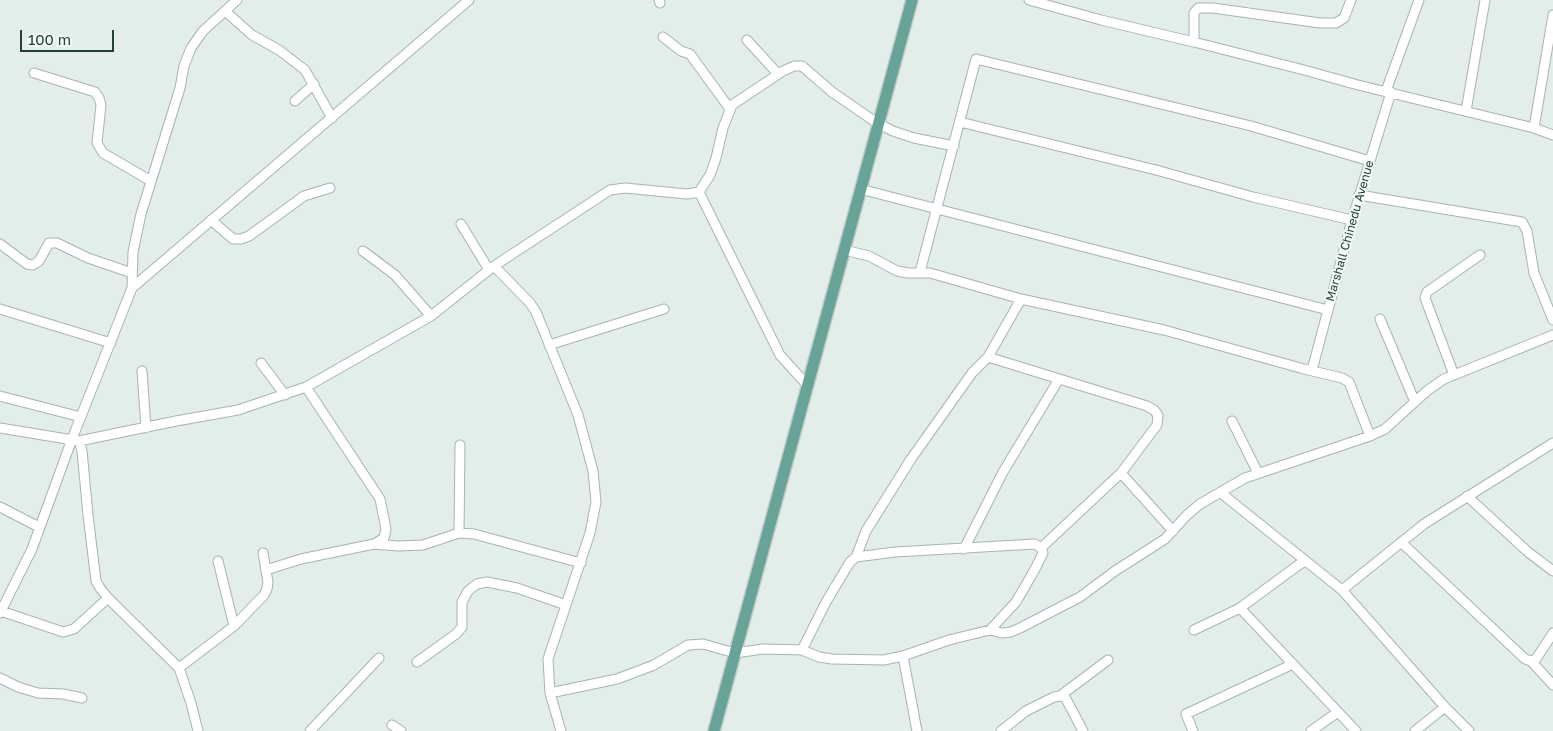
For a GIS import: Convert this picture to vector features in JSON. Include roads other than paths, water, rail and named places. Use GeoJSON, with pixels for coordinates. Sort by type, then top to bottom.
{"type":"FeatureCollection","features":[{"type":"Feature","properties":{"kind":"main road"},"geometry":{"type":"LineString","coordinates":[[713,729],[912,0]]}},
{"type":"Feature","properties":{"kind":"street"},"geometry":{"type":"LineString","coordinates":[[108,598],[74,629],[63,632],[0,612],[3,597],[32,549],[132,288],[133,252],[139,223],[180,88],[184,66],[191,48],[204,31],[236,0]]}},
{"type":"Feature","properties":{"kind":"street"},"geometry":{"type":"LineString","coordinates":[[132,288],[469,0]]}},
{"type":"Feature","properties":{"kind":"street"},"geometry":{"type":"LineString","coordinates":[[1029,0],[1304,70],[1358,86],[1534,128],[1553,135]]}},
{"type":"Feature","properties":{"kind":"street"},"geometry":{"type":"LineString","coordinates":[[1194,42],[1194,13],[1198,8],[1213,8],[1320,23],[1336,23],[1344,18],[1351,0]]}},
{"type":"Feature","properties":{"kind":"street","name":"Marshall Chinedu Avenue"},"geometry":{"type":"LineString","coordinates":[[1312,370],[1388,92],[1419,0]]}},
{"type":"Feature","properties":{"kind":"street"},"geometry":{"type":"LineString","coordinates":[[1466,111],[1485,0]]}},
{"type":"Feature","properties":{"kind":"street"},"geometry":{"type":"LineString","coordinates":[[225,11],[252,35],[279,50],[306,70],[332,118]]}},
{"type":"Feature","properties":{"kind":"street"},"geometry":{"type":"LineString","coordinates":[[1534,128],[1553,15]]}},
{"type":"Feature","properties":{"kind":"street"},"geometry":{"type":"LineString","coordinates":[[662,37],[681,51],[690,54],[730,109]]}},
{"type":"Feature","properties":{"kind":"street"},"geometry":{"type":"LineString","coordinates":[[747,40],[778,74]]}},
{"type":"Feature","properties":{"kind":"street"},"geometry":{"type":"LineString","coordinates":[[920,272],[976,59],[1251,126],[1370,161]]}},
{"type":"Feature","properties":{"kind":"street"},"geometry":{"type":"LineString","coordinates":[[0,428],[75,440],[238,410],[306,387],[431,316],[492,268],[610,190],[625,188],[687,194],[699,192],[710,175],[732,104],[778,74],[794,66],[802,66],[832,92],[877,123],[914,138],[954,146]]}},
{"type":"Feature","properties":{"kind":"street"},"geometry":{"type":"LineString","coordinates":[[34,73],[95,92],[100,98],[101,105],[97,143],[103,153],[151,182]]}},
{"type":"Feature","properties":{"kind":"street"},"geometry":{"type":"LineString","coordinates":[[295,101],[314,84]]}},
{"type":"Feature","properties":{"kind":"street"},"geometry":{"type":"LineString","coordinates":[[960,122],[1156,170],[1253,197],[1352,220]]}},
{"type":"Feature","properties":{"kind":"street"},"geometry":{"type":"LineString","coordinates":[[211,220],[233,239],[241,239],[304,196],[330,188]]}},
{"type":"Feature","properties":{"kind":"street"},"geometry":{"type":"LineString","coordinates":[[860,189],[1328,310]]}},
{"type":"Feature","properties":{"kind":"street"},"geometry":{"type":"LineString","coordinates":[[699,192],[780,355],[808,386]]}},
{"type":"Feature","properties":{"kind":"street"},"geometry":{"type":"LineString","coordinates":[[1359,195],[1522,222],[1527,231],[1534,273],[1553,320]]}},
{"type":"Feature","properties":{"kind":"street"},"geometry":{"type":"LineString","coordinates":[[461,224],[492,268],[530,303],[536,312],[578,416],[593,471],[596,502],[590,533],[548,659],[550,693],[561,731]]}},
{"type":"Feature","properties":{"kind":"street"},"geometry":{"type":"LineString","coordinates":[[0,244],[27,264],[39,261],[49,243],[56,243],[88,258],[132,273]]}},
{"type":"Feature","properties":{"kind":"street"},"geometry":{"type":"LineString","coordinates":[[844,250],[869,256],[897,271],[930,273],[1021,298],[1164,330],[1342,378],[1349,382],[1370,436]]}},
{"type":"Feature","properties":{"kind":"street"},"geometry":{"type":"LineString","coordinates":[[363,251],[395,275],[431,316]]}},
{"type":"Feature","properties":{"kind":"street"},"geometry":{"type":"LineString","coordinates":[[1454,375],[1425,298],[1426,292],[1480,255]]}},
{"type":"Feature","properties":{"kind":"street"},"geometry":{"type":"LineString","coordinates":[[802,650],[826,602],[850,562],[856,557],[866,531],[911,458],[972,374],[988,357],[1021,298]]}},
{"type":"Feature","properties":{"kind":"street"},"geometry":{"type":"LineString","coordinates":[[0,309],[111,343]]}},
{"type":"Feature","properties":{"kind":"street"},"geometry":{"type":"LineString","coordinates":[[549,345],[664,309]]}},
{"type":"Feature","properties":{"kind":"street"},"geometry":{"type":"LineString","coordinates":[[1380,319],[1415,402]]}},
{"type":"Feature","properties":{"kind":"street"},"geometry":{"type":"LineString","coordinates":[[550,693],[617,679],[654,665],[688,645],[703,644],[735,653],[763,649],[802,650],[819,657],[832,659],[884,660],[903,656],[949,640],[990,630],[1002,633],[1011,632],[1080,597],[1115,571],[1166,539],[1200,504],[1245,478],[1386,429],[1428,390],[1454,375],[1553,335]]}},
{"type":"Feature","properties":{"kind":"street"},"geometry":{"type":"LineString","coordinates":[[988,357],[1147,406],[1158,415],[1157,425],[1121,473],[1040,548]]}},
{"type":"Feature","properties":{"kind":"street"},"geometry":{"type":"LineString","coordinates":[[261,363],[285,395]]}},
{"type":"Feature","properties":{"kind":"street"},"geometry":{"type":"LineString","coordinates":[[142,371],[146,428]]}},
{"type":"Feature","properties":{"kind":"street"},"geometry":{"type":"LineString","coordinates":[[964,549],[1003,472],[1059,379]]}},
{"type":"Feature","properties":{"kind":"street"},"geometry":{"type":"LineString","coordinates":[[306,387],[380,499],[386,528],[384,538],[374,544]]}},
{"type":"Feature","properties":{"kind":"street"},"geometry":{"type":"LineString","coordinates":[[0,396],[81,417]]}},
{"type":"Feature","properties":{"kind":"street"},"geometry":{"type":"LineString","coordinates":[[1232,421],[1258,472]]}},
{"type":"Feature","properties":{"kind":"street"},"geometry":{"type":"LineString","coordinates":[[75,440],[82,451],[96,581],[108,598],[179,668],[198,731]]}},
{"type":"Feature","properties":{"kind":"street"},"geometry":{"type":"LineString","coordinates":[[1342,590],[1424,524],[1553,444]]}},
{"type":"Feature","properties":{"kind":"street"},"geometry":{"type":"LineString","coordinates":[[459,534],[460,445]]}},
{"type":"Feature","properties":{"kind":"street"},"geometry":{"type":"LineString","coordinates":[[1121,473],[1173,531]]}},
{"type":"Feature","properties":{"kind":"street"},"geometry":{"type":"LineString","coordinates":[[1221,493],[1342,590],[1445,707],[1469,731]]}},
{"type":"Feature","properties":{"kind":"street"},"geometry":{"type":"LineString","coordinates":[[1467,496],[1528,552],[1553,571]]}},
{"type":"Feature","properties":{"kind":"street"},"geometry":{"type":"LineString","coordinates":[[0,507],[39,527]]}},
{"type":"Feature","properties":{"kind":"street"},"geometry":{"type":"LineString","coordinates":[[266,570],[301,559],[374,544],[398,546],[423,545],[459,534],[474,534],[581,563]]}},
{"type":"Feature","properties":{"kind":"street"},"geometry":{"type":"LineString","coordinates":[[1401,542],[1525,659],[1531,661],[1553,685]]}},
{"type":"Feature","properties":{"kind":"street"},"geometry":{"type":"LineString","coordinates":[[856,557],[895,552],[1036,544],[1043,553],[1016,602],[990,630]]}},
{"type":"Feature","properties":{"kind":"street"},"geometry":{"type":"LineString","coordinates":[[179,668],[234,626],[264,596],[267,589],[263,553]]}},
{"type":"Feature","properties":{"kind":"street"},"geometry":{"type":"LineString","coordinates":[[218,561],[234,626]]}},
{"type":"Feature","properties":{"kind":"street"},"geometry":{"type":"LineString","coordinates":[[1194,630],[1240,608],[1304,561]]}},
{"type":"Feature","properties":{"kind":"street"},"geometry":{"type":"LineString","coordinates":[[417,662],[456,634],[462,627],[462,602],[468,591],[476,584],[486,582],[517,588],[566,605]]}},
{"type":"Feature","properties":{"kind":"street"},"geometry":{"type":"LineString","coordinates":[[1240,608],[1356,731]]}},
{"type":"Feature","properties":{"kind":"street"},"geometry":{"type":"LineString","coordinates":[[1531,661],[1536,659],[1553,633]]}},
{"type":"Feature","properties":{"kind":"street"},"geometry":{"type":"LineString","coordinates":[[903,656],[917,731]]}},
{"type":"Feature","properties":{"kind":"street"},"geometry":{"type":"LineString","coordinates":[[310,731],[379,658]]}},
{"type":"Feature","properties":{"kind":"street"},"geometry":{"type":"LineString","coordinates":[[1000,731],[1026,712],[1054,697],[1060,696],[1108,660]]}},
{"type":"Feature","properties":{"kind":"street"},"geometry":{"type":"LineString","coordinates":[[1193,731],[1186,714],[1293,664]]}},
{"type":"Feature","properties":{"kind":"street"},"geometry":{"type":"LineString","coordinates":[[0,678],[18,687],[38,693],[63,694],[82,698]]}},
{"type":"Feature","properties":{"kind":"street"},"geometry":{"type":"LineString","coordinates":[[1060,696],[1065,697],[1083,731]]}},
{"type":"Feature","properties":{"kind":"street"},"geometry":{"type":"LineString","coordinates":[[1415,731],[1445,707]]}},
{"type":"Feature","properties":{"kind":"street"},"geometry":{"type":"LineString","coordinates":[[1312,731],[1338,712]]}},
{"type":"Feature","properties":{"kind":"street"},"geometry":{"type":"LineString","coordinates":[[392,724],[401,731]]}}]}
